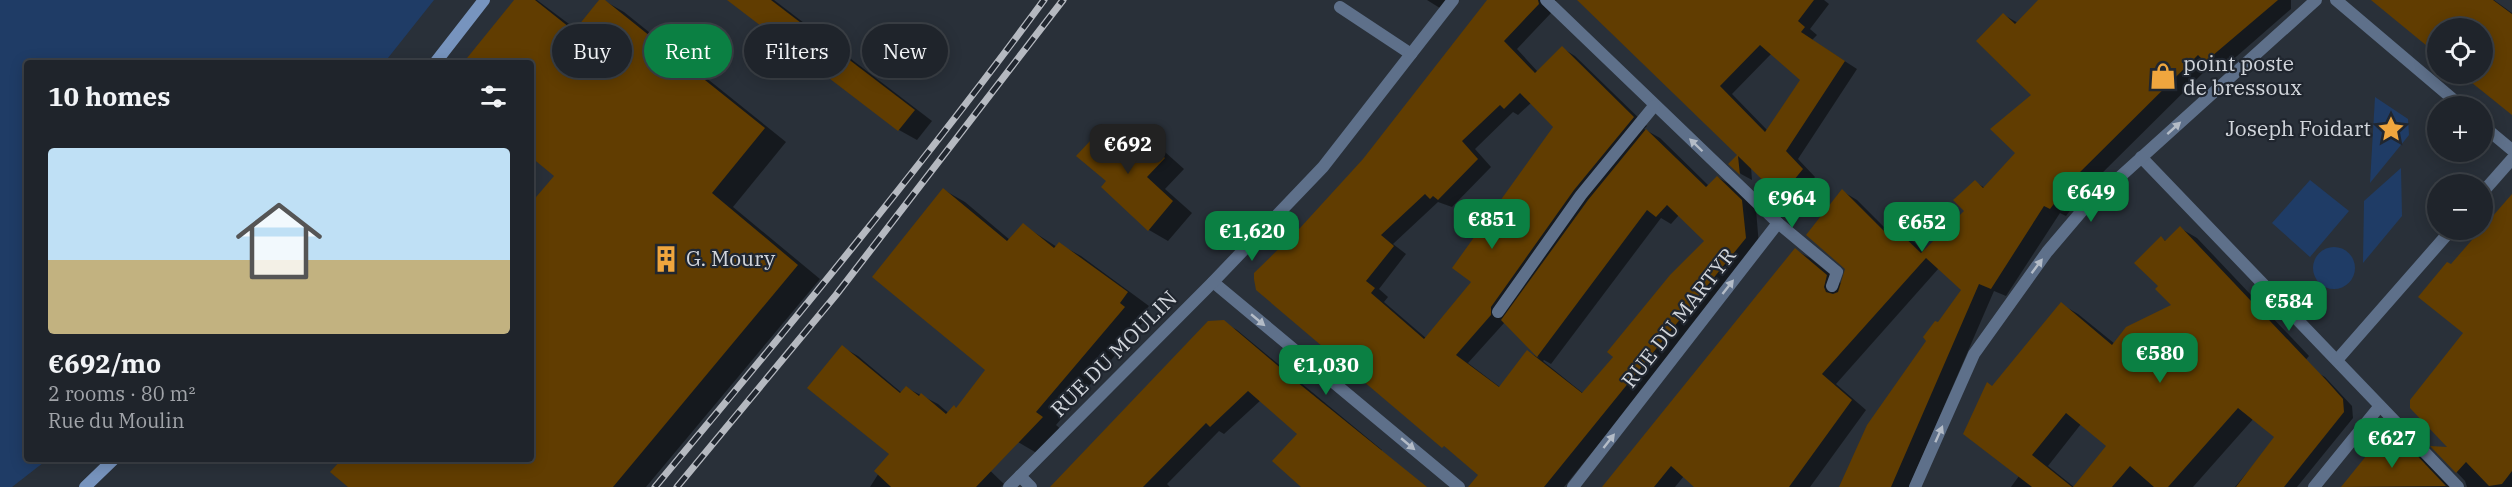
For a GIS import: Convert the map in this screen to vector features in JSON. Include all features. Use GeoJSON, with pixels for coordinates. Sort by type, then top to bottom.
{"type":"FeatureCollection","features":[{"type":"Feature","properties":{"kind":"main road"},"geometry":{"type":"LineString","coordinates":[[437,60],[484,0]]}},
{"type":"Feature","properties":{"kind":"main road"},"geometry":{"type":"LineString","coordinates":[[85,487],[111,462]]}},
{"type":"Feature","properties":{"kind":"street","name":"RUE DU MOULIN"},"geometry":{"type":"LineString","coordinates":[[1009,487],[1213,282],[1323,167],[1453,0]]}},
{"type":"Feature","properties":{"kind":"street"},"geometry":{"type":"LineString","coordinates":[[1546,0],[1778,223],[1837,272],[1832,286]]}},
{"type":"Feature","properties":{"kind":"street"},"geometry":{"type":"LineString","coordinates":[[1915,487],[1974,354],[2047,252],[2081,212],[2316,0]]}},
{"type":"Feature","properties":{"kind":"street"},"geometry":{"type":"LineString","coordinates":[[2336,0],[2449,96]]}},
{"type":"Feature","properties":{"kind":"street"},"geometry":{"type":"LineString","coordinates":[[1340,7],[1411,54]]}},
{"type":"Feature","properties":{"kind":"street"},"geometry":{"type":"LineString","coordinates":[[1498,312],[1581,195],[1654,106]]}},
{"type":"Feature","properties":{"kind":"street"},"geometry":{"type":"LineString","coordinates":[[2493,134],[2512,150]]}},
{"type":"Feature","properties":{"kind":"street"},"geometry":{"type":"LineString","coordinates":[[2141,157],[2458,487]]}},
{"type":"Feature","properties":{"kind":"street"},"geometry":{"type":"LineString","coordinates":[[2493,181],[2512,159]]}},
{"type":"Feature","properties":{"kind":"street","name":"RUE DU MARTYR"},"geometry":{"type":"LineString","coordinates":[[1572,487],[1778,223]]}},
{"type":"Feature","properties":{"kind":"street"},"geometry":{"type":"LineString","coordinates":[[2337,360],[2442,240]]}},
{"type":"Feature","properties":{"kind":"street"},"geometry":{"type":"LineString","coordinates":[[1213,282],[1459,487]]}},
{"type":"Feature","properties":{"kind":"street"},"geometry":{"type":"LineString","coordinates":[[2314,487],[2379,406]]}},
{"type":"Feature","properties":{"kind":"street"},"geometry":{"type":"LineString","coordinates":[[1020,476],[1031,487]]}},
{"type":"Feature","properties":{"kind":"shaded area"},"geometry":{"type":"Polygon","coordinates":[[[0,0],[434,0],[386,60],[24,60],[24,462],[44,462],[12,487],[0,487],[0,0]]]}},
{"type":"Feature","properties":{"kind":"shaded area"},"geometry":{"type":"Polygon","coordinates":[[[2375,97],[2408,119],[2409,135],[2370,183],[2375,97]]]}},
{"type":"Feature","properties":{"kind":"shaded area"},"geometry":{"type":"Polygon","coordinates":[[[2401,168],[2402,216],[2363,263],[2364,201],[2401,168]]]}},
{"type":"Feature","properties":{"kind":"shaded area"},"geometry":{"type":"Polygon","coordinates":[[[2310,180],[2349,211],[2310,257],[2272,223],[2310,180]]]}},
{"type":"Feature","properties":{"kind":"shaded area"},"geometry":{"type":"Polygon","coordinates":[[[2334,247],[2349,253],[2355,268],[2349,283],[2334,289],[2319,283],[2313,268],[2319,253],[2334,247]]]}},
{"type":"Feature","properties":{"kind":"building","name":"G. Moury"},"geometry":{"type":"Polygon","coordinates":[[[514,0],[535,0],[565,24],[552,24],[552,78],[632,78],[632,24],[580,24],[599,0],[605,0],[644,31],[644,78],[702,78],[765,128],[712,193],[798,265],[613,487],[348,487],[330,472],[339,462],[534,462],[534,199],[554,176],[534,159],[534,60],[465,60],[514,0]]]}},
{"type":"Feature","properties":{"kind":"building"},"geometry":{"type":"Polygon","coordinates":[[[727,0],[771,0],[802,24],[758,24],[727,0]]]}},
{"type":"Feature","properties":{"kind":"building"},"geometry":{"type":"Polygon","coordinates":[[[1487,0],[1538,0],[1539,4],[1504,41],[1535,73],[1562,46],[1634,117],[1574,190],[1491,307],[1491,315],[1456,355],[1499,387],[1527,350],[1582,393],[1613,357],[1607,352],[1670,275],[1704,241],[1667,205],[1656,217],[1647,210],[1537,357],[1501,320],[1588,200],[1646,129],[1706,187],[1717,176],[1742,200],[1746,238],[1544,487],[1468,487],[1478,475],[1444,446],[1442,448],[1256,290],[1254,273],[1300,228],[1363,159],[1487,0]],[[1520,93],[1504,109],[1500,105],[1462,141],[1478,159],[1438,200],[1433,196],[1430,199],[1425,194],[1381,235],[1394,246],[1366,281],[1375,288],[1371,293],[1424,339],[1471,282],[1452,268],[1553,127],[1520,93]]]}},
{"type":"Feature","properties":{"kind":"building"},"geometry":{"type":"Polygon","coordinates":[[[1577,0],[1814,0],[1798,21],[1805,27],[1801,32],[1845,61],[1786,151],[1803,169],[1780,197],[1738,156],[1740,175],[1728,164],[1737,155],[1577,0]],[[1760,45],[1720,86],[1765,132],[1800,80],[1760,45]]]}},
{"type":"Feature","properties":{"kind":"building"},"geometry":{"type":"Polygon","coordinates":[[[2038,0],[2278,0],[2205,62],[2198,55],[2073,179],[2050,209],[2044,206],[1991,289],[1979,284],[1891,487],[1839,487],[1867,425],[1926,341],[1923,337],[1935,321],[1938,322],[1961,290],[1926,258],[1822,374],[1852,400],[1789,487],[1694,487],[1671,466],[1654,487],[1602,487],[1795,248],[1827,275],[1824,287],[1826,292],[1833,294],[1838,292],[1845,269],[1806,235],[1842,189],[1892,239],[1899,232],[1921,253],[1964,211],[1953,200],[1975,180],[1983,188],[2015,153],[1990,129],[2031,95],[1976,41],[2003,13],[2015,24],[2038,0]]]}},
{"type":"Feature","properties":{"kind":"building"},"geometry":{"type":"Polygon","coordinates":[[[2371,0],[2493,0],[2512,14],[2512,115],[2493,100],[2493,96],[2488,96],[2473,84],[2493,84],[2493,18],[2427,18],[2427,46],[2371,0]]]}},
{"type":"Feature","properties":{"kind":"building"},"geometry":{"type":"Polygon","coordinates":[[[850,60],[862,70],[862,78],[873,78],[915,110],[898,131],[829,78],[850,78],[850,60]]]}},
{"type":"Feature","properties":{"kind":"building"},"geometry":{"type":"Polygon","coordinates":[[[1105,125],[1134,153],[1146,139],[1165,158],[1147,177],[1173,201],[1148,231],[1101,187],[1106,181],[1076,156],[1105,125]]]}},
{"type":"Feature","properties":{"kind":"building"},"geometry":{"type":"Polygon","coordinates":[[[943,188],[1007,241],[1023,223],[1054,248],[1059,242],[1128,292],[1120,303],[1125,307],[1036,412],[1043,417],[976,487],[891,487],[874,471],[889,454],[807,388],[842,345],[900,393],[906,386],[919,396],[921,393],[946,414],[954,405],[956,408],[985,370],[872,277],[943,188]]]}},
{"type":"Feature","properties":{"kind":"building"},"geometry":{"type":"Polygon","coordinates":[[[2512,194],[2512,471],[2502,484],[2489,486],[2466,462],[2456,473],[2430,446],[2447,447],[2410,408],[2410,400],[2463,333],[2418,297],[2447,262],[2451,264],[2472,240],[2493,240],[2493,216],[2512,194]]]}},
{"type":"Feature","properties":{"kind":"building"},"geometry":{"type":"Polygon","coordinates":[[[2180,226],[2343,399],[2344,412],[2284,487],[2236,487],[2274,437],[2238,408],[2168,487],[2154,487],[2130,466],[2112,487],[2073,487],[2106,446],[2066,413],[2032,455],[2072,487],[2032,487],[1963,434],[1987,382],[1992,386],[2061,302],[2112,345],[2126,327],[2171,305],[2155,289],[2158,286],[2134,263],[2161,236],[2165,241],[2180,226]]]}},
{"type":"Feature","properties":{"kind":"building"},"geometry":{"type":"Polygon","coordinates":[[[1224,320],[1427,487],[1301,487],[1272,461],[1297,434],[1248,391],[1210,427],[1206,423],[1143,487],[1050,487],[1208,321],[1224,320]]]}},
{"type":"Feature","properties":{"kind":"building"},"geometry":{"type":"Polygon","coordinates":[[[2375,445],[2407,445],[2446,486],[2341,487],[2375,445]]]}},
{"type":"Feature","properties":{"kind":"railway"},"geometry":{"type":"LineString","coordinates":[[655,487],[902,186],[1044,0]]}},
{"type":"Feature","properties":{"kind":"railway"},"geometry":{"type":"LineString","coordinates":[[677,487],[836,295],[1063,0]]}},
{"type":"Feature","properties":{"kind":"place","name":"point poste de bressoux"},"geometry":{"type":"Point","coordinates":[2163,76]}},
{"type":"Feature","properties":{"kind":"place","name":"Joseph Foidart"},"geometry":{"type":"Point","coordinates":[2391,129]}},
{"type":"Feature","properties":{"kind":"place","name":"G. Moury"},"geometry":{"type":"Point","coordinates":[666,259]}}]}
